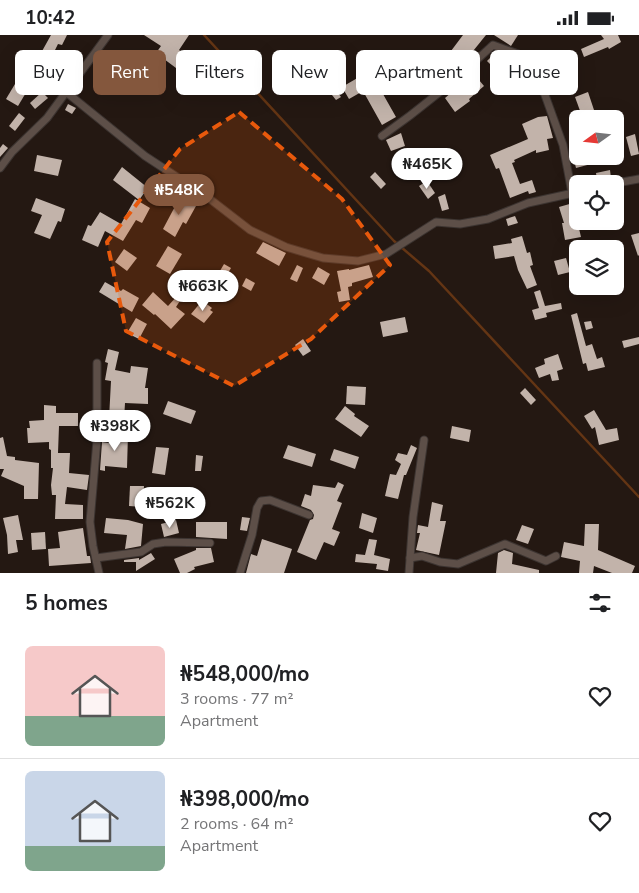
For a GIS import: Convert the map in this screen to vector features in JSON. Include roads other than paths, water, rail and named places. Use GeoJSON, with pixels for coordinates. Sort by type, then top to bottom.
{"type":"FeatureCollection","features":[{"type":"Feature","properties":{"kind":"street"},"geometry":{"type":"LineString","coordinates":[[83,69],[108,35]]}},
{"type":"Feature","properties":{"kind":"street"},"geometry":{"type":"LineString","coordinates":[[382,136],[418,111],[493,45],[532,59],[563,145],[571,175]]}},
{"type":"Feature","properties":{"kind":"street"},"geometry":{"type":"LineString","coordinates":[[0,168],[12,153],[47,118],[64,95]]}},
{"type":"Feature","properties":{"kind":"street"},"geometry":{"type":"LineString","coordinates":[[70,95],[145,156],[206,196],[250,230],[286,247],[323,258],[358,261],[386,255],[436,223],[460,224],[488,219],[528,203],[569,193]]}},
{"type":"Feature","properties":{"kind":"street"},"geometry":{"type":"LineString","coordinates":[[624,182],[639,179]]}},
{"type":"Feature","properties":{"kind":"street"},"geometry":{"type":"LineString","coordinates":[[97,363],[97,440],[90,522],[99,573]]}},
{"type":"Feature","properties":{"kind":"street"},"geometry":{"type":"LineString","coordinates":[[409,573],[413,517],[424,440]]}},
{"type":"Feature","properties":{"kind":"street"},"geometry":{"type":"LineString","coordinates":[[240,573],[252,535],[257,508],[262,501],[270,500],[310,515]]}},
{"type":"Feature","properties":{"kind":"street"},"geometry":{"type":"LineString","coordinates":[[96,558],[141,552],[153,544],[166,542],[210,543]]}},
{"type":"Feature","properties":{"kind":"street"},"geometry":{"type":"LineString","coordinates":[[410,558],[422,556],[440,562],[458,564],[505,544],[546,561],[556,557]]}},
{"type":"Feature","properties":{"kind":"waterway"},"geometry":{"type":"LineString","coordinates":[[204,35],[394,241],[429,271],[639,497]]}}]}
